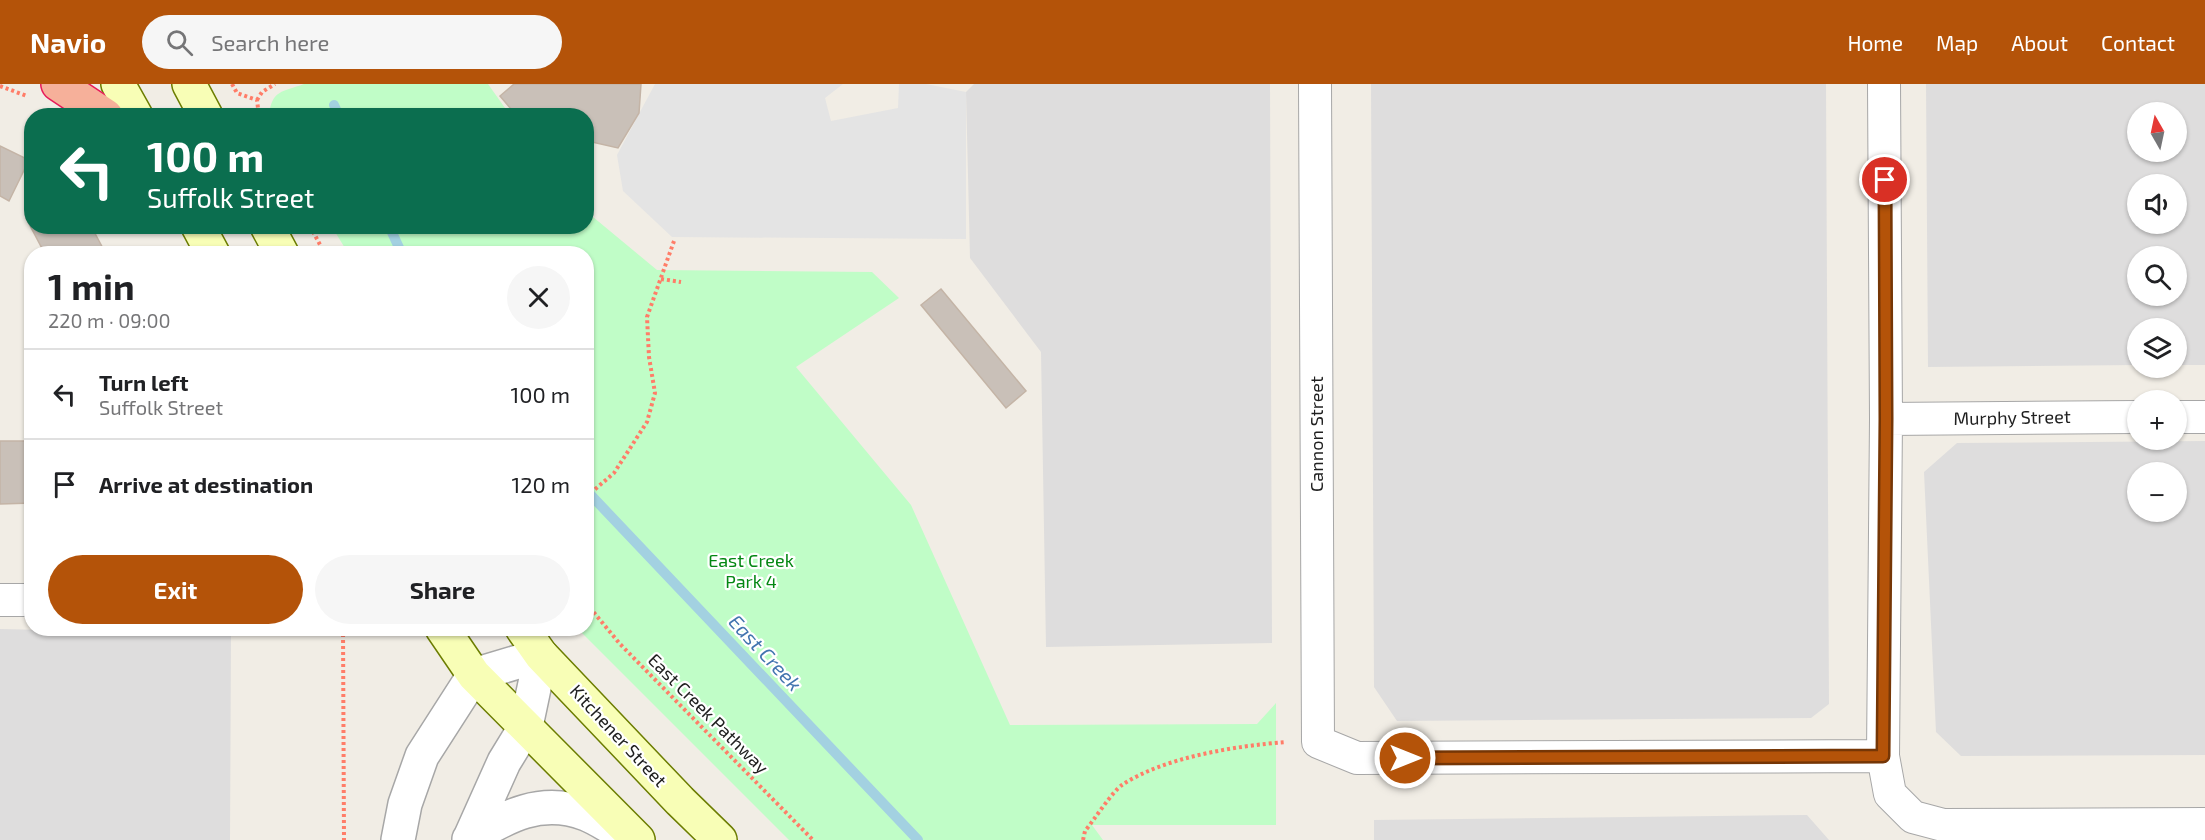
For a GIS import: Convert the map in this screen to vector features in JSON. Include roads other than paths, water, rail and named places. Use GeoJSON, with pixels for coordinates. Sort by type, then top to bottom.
{"type":"FeatureCollection","features":[{"type":"Feature","properties":{"kind":"highway"},"geometry":{"type":"LineString","coordinates":[[58,84],[94,108]]}},
{"type":"Feature","properties":{"kind":"main road"},"geometry":{"type":"LineString","coordinates":[[118,84],[132,108]]}},
{"type":"Feature","properties":{"kind":"main road"},"geometry":{"type":"LineString","coordinates":[[189,84],[202,108]]}},
{"type":"Feature","properties":{"kind":"main road"},"geometry":{"type":"LineString","coordinates":[[447,636],[474,675],[638,840]]}},
{"type":"Feature","properties":{"kind":"main road","name":"Kitchener Street"},"geometry":{"type":"LineString","coordinates":[[528,636],[541,655],[720,840]]}},
{"type":"Feature","properties":{"kind":"street","name":"Cannon Street"},"geometry":{"type":"LineString","coordinates":[[1316,84],[1318,742],[1358,758],[1883,756]]}},
{"type":"Feature","properties":{"kind":"street"},"geometry":{"type":"LineString","coordinates":[[1884,84],[1886,419],[1883,756],[1890,794],[1913,817],[1943,825],[2205,824]]}},
{"type":"Feature","properties":{"kind":"street","name":"Murphy Street"},"geometry":{"type":"LineString","coordinates":[[1886,419],[2127,417]]}},
{"type":"Feature","properties":{"kind":"street"},"geometry":{"type":"LineString","coordinates":[[2187,417],[2205,417]]}},
{"type":"Feature","properties":{"kind":"street"},"geometry":{"type":"LineString","coordinates":[[0,600],[24,600]]}},
{"type":"Feature","properties":{"kind":"street"},"geometry":{"type":"LineString","coordinates":[[398,840],[405,804],[422,756],[474,675],[541,655],[526,726],[504,762],[469,840]]}},
{"type":"Feature","properties":{"kind":"street"},"geometry":{"type":"LineString","coordinates":[[469,840],[502,819],[532,809],[554,807],[586,814],[632,840]]}},
{"type":"Feature","properties":{"kind":"waterway","name":"East Creek"},"geometry":{"type":"LineString","coordinates":[[393,234],[398,246]]}},
{"type":"Feature","properties":{"kind":"waterway","name":"East Creek"},"geometry":{"type":"LineString","coordinates":[[594,498],[918,840]]}},
{"type":"Feature","properties":{"kind":"park label","name":"East Creek Park 4"},"geometry":{"type":"Point","coordinates":[751,571]}}]}
